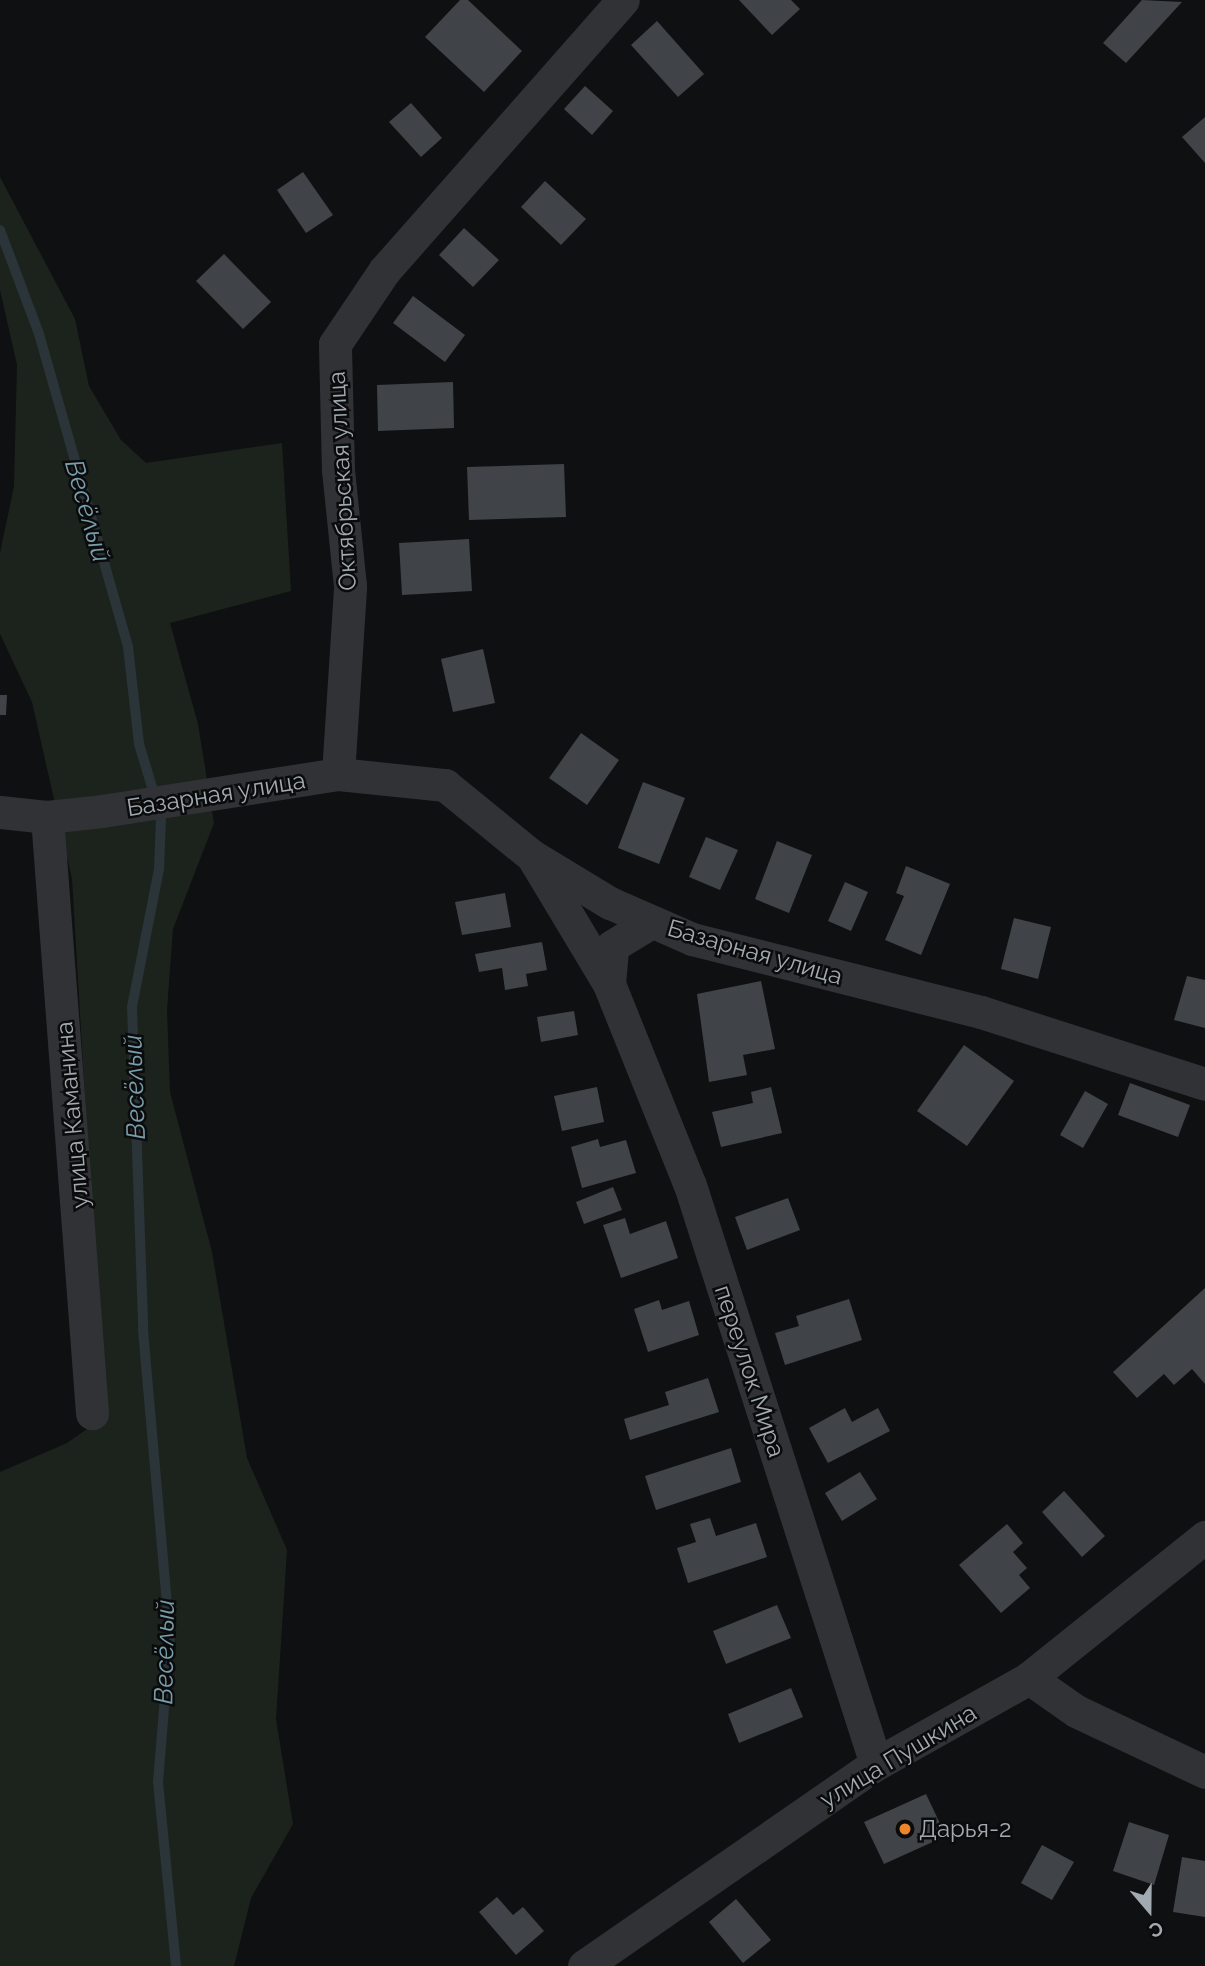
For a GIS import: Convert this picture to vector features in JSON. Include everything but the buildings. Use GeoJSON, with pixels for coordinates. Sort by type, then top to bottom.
{"type":"FeatureCollection","features":[{"type":"Feature","properties":{"kind":"street","name":"Октябрьская улица"},"geometry":{"type":"LineString","coordinates":[[338,774],[350,586],[338,470],[335,344],[384,271],[623,0]]}},
{"type":"Feature","properties":{"kind":"street","name":"Базарная улица"},"geometry":{"type":"LineString","coordinates":[[0,812],[47,817],[102,811],[188,800],[338,774],[445,785],[532,856],[650,923],[692,939],[981,1012],[1205,1084]]}},
{"type":"Feature","properties":{"kind":"street","name":"улица Каманина"},"geometry":{"type":"LineString","coordinates":[[47,817],[92,1413]]}},
{"type":"Feature","properties":{"kind":"street","name":"переулок Мира"},"geometry":{"type":"LineString","coordinates":[[532,856],[609,984],[690,1185],[876,1764]]}},
{"type":"Feature","properties":{"kind":"street","name":"переулок Мира"},"geometry":{"type":"LineString","coordinates":[[609,984],[612,946],[650,923]]}},
{"type":"Feature","properties":{"kind":"street","name":"улица Пушкина"},"geometry":{"type":"LineString","coordinates":[[584,1966],[876,1764],[1029,1678],[1205,1537]]}},
{"type":"Feature","properties":{"kind":"street"},"geometry":{"type":"LineString","coordinates":[[1029,1678],[1076,1711],[1205,1772]]}},
{"type":"Feature","properties":{"kind":"shaded area"},"geometry":{"type":"Polygon","coordinates":[[[0,177],[75,319],[89,386],[121,440],[146,463],[282,443],[291,591],[170,623],[198,724],[214,823],[173,929],[167,1010],[170,1092],[212,1252],[247,1458],[287,1550],[276,1719],[293,1824],[251,1898],[234,1966],[0,1966],[0,1472],[67,1443],[104,1417],[72,879],[32,702],[0,634],[0,553],[14,486],[17,365],[0,290],[0,177]]]}},
{"type":"Feature","properties":{"kind":"waterway","name":"Весёлый"},"geometry":{"type":"LineString","coordinates":[[0,230],[39,334],[128,647],[139,744],[161,817],[159,869],[132,1007],[143,1330],[170,1636],[158,1782],[176,1966]]}},
{"type":"Feature","properties":{"kind":"place","name":"Дарья-2"},"geometry":{"type":"Point","coordinates":[905,1829]}}]}
